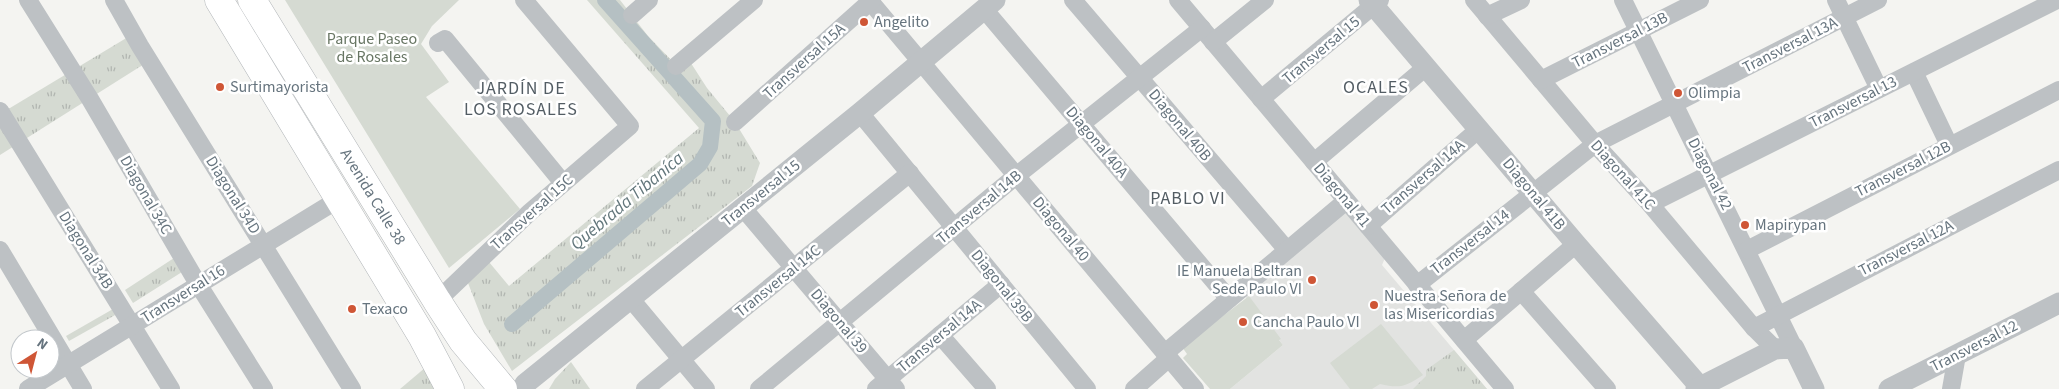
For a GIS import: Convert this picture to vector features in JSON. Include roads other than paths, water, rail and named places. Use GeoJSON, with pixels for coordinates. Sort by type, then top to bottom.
{"type":"FeatureCollection","features":[{"type":"Feature","properties":{"kind":"main road","name":"Avenida Calle 38"},"geometry":{"type":"LineString","coordinates":[[219,0],[453,386]]}},
{"type":"Feature","properties":{"kind":"main road","name":"Avenida Calle 38"},"geometry":{"type":"LineString","coordinates":[[252,0],[463,341],[506,387]]}},
{"type":"Feature","properties":{"kind":"street","name":"Diagonal 34C"},"geometry":{"type":"LineString","coordinates":[[28,0],[90,99],[198,284],[264,389]]}},
{"type":"Feature","properties":{"kind":"street","name":"Diagonal 34D"},"geometry":{"type":"LineString","coordinates":[[114,0],[140,46],[352,389]]}},
{"type":"Feature","properties":{"kind":"street","name":"Transversal 15C"},"geometry":{"type":"LineString","coordinates":[[437,301],[563,183],[630,126],[524,0]]}},
{"type":"Feature","properties":{"kind":"street"},"geometry":{"type":"LineString","coordinates":[[632,15],[649,0]]}},
{"type":"Feature","properties":{"kind":"street"},"geometry":{"type":"LineString","coordinates":[[676,66],[754,0]]}},
{"type":"Feature","properties":{"kind":"street","name":"Diagonal 40B"},"geometry":{"type":"LineString","coordinates":[[1073,0],[1287,250]]}},
{"type":"Feature","properties":{"kind":"street","name":"Diagonal 41"},"geometry":{"type":"LineString","coordinates":[[1178,0],[1505,389]]}},
{"type":"Feature","properties":{"kind":"street"},"geometry":{"type":"LineString","coordinates":[[1213,42],[1265,0]]}},
{"type":"Feature","properties":{"kind":"street","name":"Diagonal 41C"},"geometry":{"type":"LineString","coordinates":[[1474,0],[1754,328],[1784,348]]}},
{"type":"Feature","properties":{"kind":"street"},"geometry":{"type":"LineString","coordinates":[[1487,16],[1521,0]]}},
{"type":"Feature","properties":{"kind":"street","name":"Diagonal 42"},"geometry":{"type":"LineString","coordinates":[[1623,0],[1779,314],[1784,348]]}},
{"type":"Feature","properties":{"kind":"street","name":"Transversal 13B"},"geometry":{"type":"LineString","coordinates":[[1541,80],[1700,0]]}},
{"type":"Feature","properties":{"kind":"street"},"geometry":{"type":"LineString","coordinates":[[1836,0],[1879,89]]}},
{"type":"Feature","properties":{"kind":"street","name":"Transversal 13A"},"geometry":{"type":"LineString","coordinates":[[1595,144],[1878,0]]}},
{"type":"Feature","properties":{"kind":"street","name":"Transversal 13"},"geometry":{"type":"LineString","coordinates":[[1650,204],[2057,0]]}},
{"type":"Feature","properties":{"kind":"street","name":"Diagonal 40"},"geometry":{"type":"LineString","coordinates":[[871,1],[1195,389]]}},
{"type":"Feature","properties":{"kind":"street","name":"Transversal 15A"},"geometry":{"type":"LineString","coordinates":[[735,122],[871,1]]}},
{"type":"Feature","properties":{"kind":"street","name":"Transversal 15"},"geometry":{"type":"LineString","coordinates":[[1262,100],[1374,2]]}},
{"type":"Feature","properties":{"kind":"street","name":"Diagonal 41B"},"geometry":{"type":"LineString","coordinates":[[1374,2],[1426,67],[1698,388]]}},
{"type":"Feature","properties":{"kind":"street","name":"Transversal 15"},"geometry":{"type":"LineString","coordinates":[[506,387],[630,298],[860,113],[989,5]]}},
{"type":"Feature","properties":{"kind":"street","name":"Diagonal 40A"},"geometry":{"type":"LineString","coordinates":[[989,5],[1082,123],[1229,299]]}},
{"type":"Feature","properties":{"kind":"street","name":"Transversal 14B"},"geometry":{"type":"LineString","coordinates":[[759,389],[1016,176],[1202,28]]}},
{"type":"Feature","properties":{"kind":"street"},"geometry":{"type":"LineString","coordinates":[[438,43],[446,39],[563,183]]}},
{"type":"Feature","properties":{"kind":"street"},"geometry":{"type":"LineString","coordinates":[[1314,162],[1426,67]]}},
{"type":"Feature","properties":{"kind":"street"},"geometry":{"type":"LineString","coordinates":[[1914,72],[1949,146]]}},
{"type":"Feature","properties":{"kind":"street","name":"Transversal 12B"},"geometry":{"type":"LineString","coordinates":[[1747,250],[2059,90]]}},
{"type":"Feature","properties":{"kind":"street","name":"Diagonal 34B"},"geometry":{"type":"LineString","coordinates":[[0,111],[171,389]]}},
{"type":"Feature","properties":{"kind":"street","name":"Diagonal 39B"},"geometry":{"type":"LineString","coordinates":[[860,113],[1087,389]]}},
{"type":"Feature","properties":{"kind":"street","name":"Transversal 14A"},"geometry":{"type":"LineString","coordinates":[[1368,226],[1479,129]]}},
{"type":"Feature","properties":{"kind":"street","name":"Transversal 14"},"geometry":{"type":"LineString","coordinates":[[1417,285],[1595,144]]}},
{"type":"Feature","properties":{"kind":"street","name":"Transversal 12A"},"geometry":{"type":"LineString","coordinates":[[1754,328],[2059,170]]}},
{"type":"Feature","properties":{"kind":"street","name":"Transversal 14C"},"geometry":{"type":"LineString","coordinates":[[646,389],[910,173]]}},
{"type":"Feature","properties":{"kind":"street","name":"Transversal 16"},"geometry":{"type":"LineString","coordinates":[[28,389],[339,199]]}},
{"type":"Feature","properties":{"kind":"street"},"geometry":{"type":"LineString","coordinates":[[1134,389],[1167,355],[1229,299],[1346,201]]}},
{"type":"Feature","properties":{"kind":"street","name":"Diagonal 39"},"geometry":{"type":"LineString","coordinates":[[743,208],[840,322],[887,386]]}},
{"type":"Feature","properties":{"kind":"street"},"geometry":{"type":"LineString","coordinates":[[1464,340],[1576,244]]}},
{"type":"Feature","properties":{"kind":"street"},"geometry":{"type":"LineString","coordinates":[[0,250],[84,389]]}},
{"type":"Feature","properties":{"kind":"street","name":"Transversal 14A"},"geometry":{"type":"LineString","coordinates":[[887,386],[940,335],[1001,284]]}},
{"type":"Feature","properties":{"kind":"street"},"geometry":{"type":"LineString","coordinates":[[1521,291],[1607,389]]}},
{"type":"Feature","properties":{"kind":"street"},"geometry":{"type":"LineString","coordinates":[[630,298],[706,389]]}},
{"type":"Feature","properties":{"kind":"street","name":"Transversal 12"},"geometry":{"type":"LineString","coordinates":[[1889,389],[2059,303]]}},
{"type":"Feature","properties":{"kind":"street"},"geometry":{"type":"LineString","coordinates":[[940,335],[987,389]]}},
{"type":"Feature","properties":{"kind":"street"},"geometry":{"type":"LineString","coordinates":[[1698,388],[1784,348],[1814,389]]}},
{"type":"Feature","properties":{"kind":"street"},"geometry":{"type":"LineString","coordinates":[[1951,389],[1957,355]]}},
{"type":"Feature","properties":{"kind":"waterway","name":"Quebrada Tibaníca"},"geometry":{"type":"LineString","coordinates":[[512,324],[700,164],[710,147],[713,121],[605,0]]}},
{"type":"Feature","properties":{"kind":"place","name":"Angelito"},"geometry":{"type":"Point","coordinates":[864,22]}},
{"type":"Feature","properties":{"kind":"place","name":"Surtimayorista"},"geometry":{"type":"Point","coordinates":[220,87]}},
{"type":"Feature","properties":{"kind":"place","name":"Olimpia"},"geometry":{"type":"Point","coordinates":[1678,93]}},
{"type":"Feature","properties":{"kind":"place","name":"Mapirypan"},"geometry":{"type":"Point","coordinates":[1745,225]}},
{"type":"Feature","properties":{"kind":"place","name":"IE Manuela Beltran Sede Paulo VI"},"geometry":{"type":"Point","coordinates":[1312,280]}},
{"type":"Feature","properties":{"kind":"place","name":"Nuestra Señora de las Misericordias"},"geometry":{"type":"Point","coordinates":[1374,305]}},
{"type":"Feature","properties":{"kind":"place","name":"Texaco"},"geometry":{"type":"Point","coordinates":[352,309]}},
{"type":"Feature","properties":{"kind":"place","name":"Cancha Paulo VI"},"geometry":{"type":"Point","coordinates":[1243,322]}},
{"type":"Feature","properties":{"kind":"district","name":"OCALES"},"geometry":{"type":"Point","coordinates":[1376,87]}},
{"type":"Feature","properties":{"kind":"district","name":"JARDÍN DE LOS ROSALES"},"geometry":{"type":"Point","coordinates":[521,98]}},
{"type":"Feature","properties":{"kind":"district","name":"PABLO VI"},"geometry":{"type":"Point","coordinates":[1188,198]}},
{"type":"Feature","properties":{"kind":"park label","name":"Parque Paseo de Rosales"},"geometry":{"type":"Point","coordinates":[372,48]}}]}
